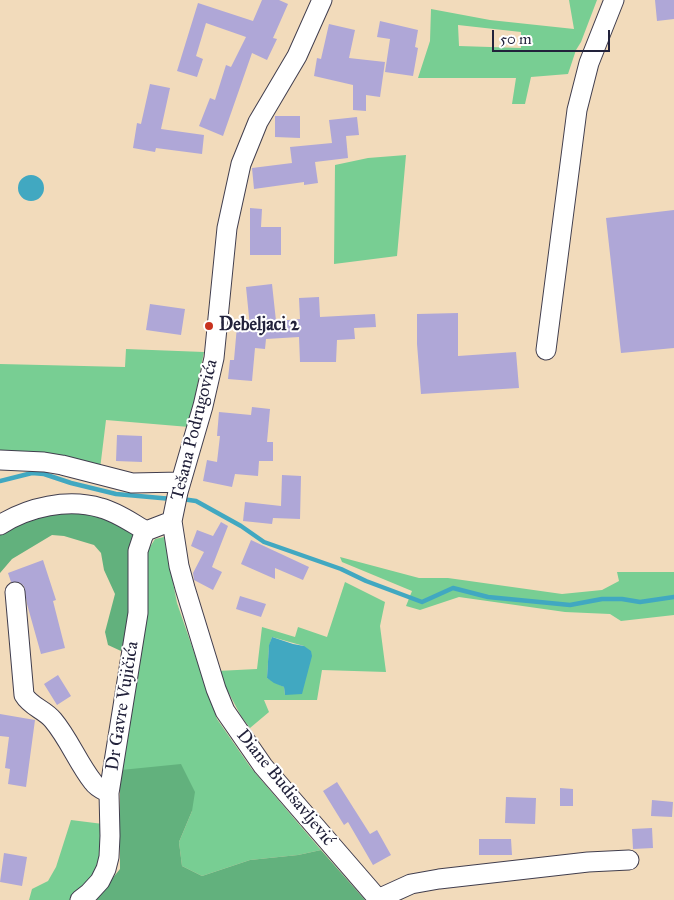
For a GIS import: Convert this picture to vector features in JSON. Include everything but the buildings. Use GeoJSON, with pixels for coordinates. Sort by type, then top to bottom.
{"type":"FeatureCollection","features":[{"type":"Feature","properties":{"kind":"street","name":"Tešana Podrugovića"},"geometry":{"type":"LineString","coordinates":[[177,501],[214,358],[227,228],[241,164],[258,122],[298,56],[322,0]]}},
{"type":"Feature","properties":{"kind":"street"},"geometry":{"type":"LineString","coordinates":[[546,350],[577,110],[589,63],[614,0]]}},
{"type":"Feature","properties":{"kind":"street"},"geometry":{"type":"LineString","coordinates":[[0,460],[44,462],[62,465],[132,484],[177,501],[146,531],[113,512],[83,504],[42,507],[29,510],[0,525]]}},
{"type":"Feature","properties":{"kind":"street","name":"Diane Budisavljević"},"geometry":{"type":"LineString","coordinates":[[177,501],[179,566],[184,588],[216,689],[225,711],[263,766],[379,900]]}},
{"type":"Feature","properties":{"kind":"street","name":"Dr Gavre Vujičića"},"geometry":{"type":"LineString","coordinates":[[80,900],[100,881],[106,870],[109,857],[109,793],[138,612],[138,551],[146,531]]}},
{"type":"Feature","properties":{"kind":"street"},"geometry":{"type":"LineString","coordinates":[[15,592],[24,695],[29,703],[49,715],[61,730],[94,784],[109,793]]}},
{"type":"Feature","properties":{"kind":"street"},"geometry":{"type":"LineString","coordinates":[[379,900],[411,884],[439,879],[588,862],[629,860]]}},
{"type":"Feature","properties":{"kind":"green space"},"geometry":{"type":"Polygon","coordinates":[[[569,0],[597,0],[568,74],[531,77],[525,104],[512,104],[516,78],[418,78],[430,41],[431,9],[490,20],[574,29],[569,0]],[[458,25],[459,46],[521,48],[521,32],[458,25]]]}},
{"type":"Feature","properties":{"kind":"green space"},"geometry":{"type":"Polygon","coordinates":[[[406,155],[397,256],[334,264],[335,165],[368,158],[406,155]]]}},
{"type":"Feature","properties":{"kind":"green space"},"geometry":{"type":"Polygon","coordinates":[[[126,349],[204,352],[189,427],[106,420],[100,469],[0,455],[0,364],[125,367],[126,349]]]}},
{"type":"Feature","properties":{"kind":"green space"},"geometry":{"type":"Polygon","coordinates":[[[97,511],[138,533],[132,607],[121,651],[108,645],[105,632],[115,594],[104,570],[101,553],[94,545],[64,536],[52,535],[12,559],[0,573],[0,530],[33,514],[97,511]]]}},
{"type":"Feature","properties":{"kind":"green space"},"geometry":{"type":"Polygon","coordinates":[[[164,537],[177,603],[217,719],[251,768],[321,850],[298,855],[250,860],[202,876],[182,866],[179,842],[192,811],[121,770],[141,638],[148,611],[143,558],[155,539],[164,537]]]}},
{"type":"Feature","properties":{"kind":"green space"},"geometry":{"type":"Polygon","coordinates":[[[340,557],[419,578],[448,578],[562,594],[602,590],[619,581],[617,572],[674,572],[674,615],[621,621],[610,614],[565,612],[459,597],[420,610],[406,606],[412,591],[342,562],[340,557]]]}},
{"type":"Feature","properties":{"kind":"green space"},"geometry":{"type":"Polygon","coordinates":[[[345,582],[385,602],[380,626],[386,672],[322,670],[317,700],[264,700],[269,712],[250,728],[241,716],[217,671],[257,669],[262,627],[295,637],[298,627],[327,637],[345,582]],[[272,637],[269,646],[267,678],[284,687],[285,695],[304,646],[272,637]]]}},
{"type":"Feature","properties":{"kind":"green space"},"geometry":{"type":"Polygon","coordinates":[[[181,764],[195,792],[192,811],[179,842],[182,866],[202,876],[250,860],[298,855],[321,850],[365,900],[95,900],[120,869],[121,770],[181,764]]]}},
{"type":"Feature","properties":{"kind":"green space"},"geometry":{"type":"Polygon","coordinates":[[[71,820],[103,824],[102,855],[97,869],[70,900],[29,900],[32,889],[48,881],[56,867],[71,820]]]}},
{"type":"Feature","properties":{"kind":"water"},"geometry":{"type":"Polygon","coordinates":[[[31,175],[40,179],[44,188],[40,197],[31,201],[22,197],[18,188],[22,179],[31,175]]]}},
{"type":"Feature","properties":{"kind":"water"},"geometry":{"type":"Polygon","coordinates":[[[272,637],[304,646],[311,651],[312,656],[302,694],[285,695],[284,687],[267,678],[269,645],[272,637]]]}},
{"type":"Feature","properties":{"kind":"waterway"},"geometry":{"type":"LineString","coordinates":[[0,481],[32,473],[44,474],[116,494],[172,499]]}},
{"type":"Feature","properties":{"kind":"waterway"},"geometry":{"type":"LineString","coordinates":[[182,499],[196,501],[241,526],[264,542],[341,569],[366,581],[422,602],[453,588],[488,597],[570,605],[602,599],[622,599],[640,602],[674,597]]}},
{"type":"Feature","properties":{"kind":"place","name":"Debeljaci 2"},"geometry":{"type":"Point","coordinates":[209,326]}}]}
